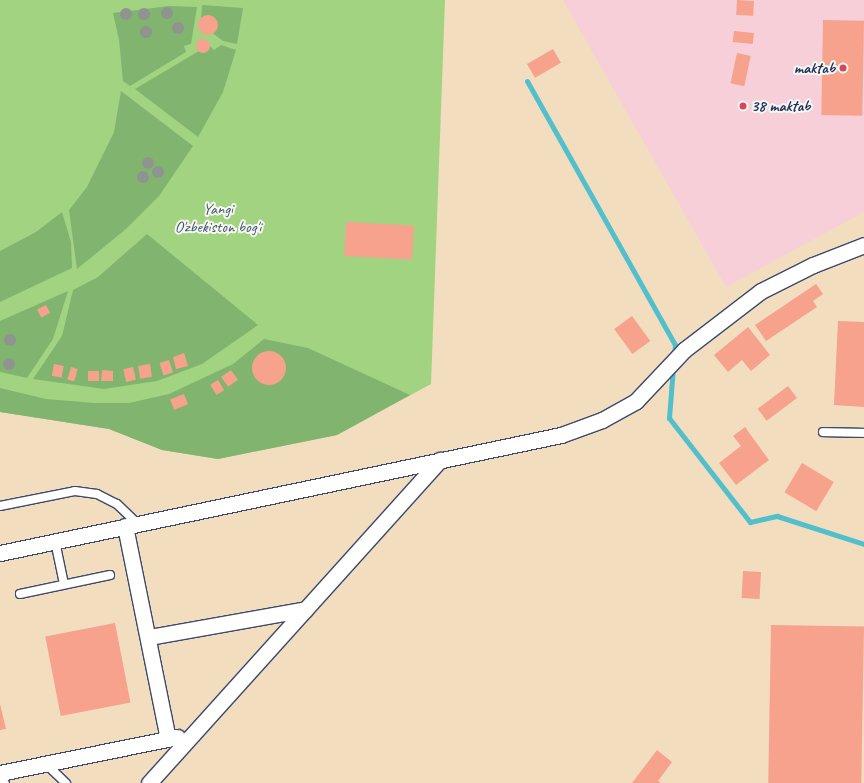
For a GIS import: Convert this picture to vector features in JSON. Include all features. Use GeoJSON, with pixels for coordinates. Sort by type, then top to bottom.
{"type":"FeatureCollection","features":[{"type":"Feature","properties":{"kind":"street"},"geometry":{"type":"LineString","coordinates":[[0,553],[440,460],[561,436],[602,420],[636,401],[684,350],[761,291],[814,264],[864,245]]}},
{"type":"Feature","properties":{"kind":"street"},"geometry":{"type":"LineString","coordinates":[[149,783],[440,460]]}},
{"type":"Feature","properties":{"kind":"street"},"geometry":{"type":"LineString","coordinates":[[131,525],[149,637],[168,739]]}},
{"type":"Feature","properties":{"kind":"street"},"geometry":{"type":"LineString","coordinates":[[149,637],[306,609]]}},
{"type":"Feature","properties":{"kind":"street"},"geometry":{"type":"LineString","coordinates":[[0,773],[194,734]]}},
{"type":"Feature","properties":{"kind":"lane"},"geometry":{"type":"LineString","coordinates":[[822,432],[864,433]]}},
{"type":"Feature","properties":{"kind":"lane"},"geometry":{"type":"LineString","coordinates":[[0,506],[75,491],[97,494],[117,504],[131,525]]}},
{"type":"Feature","properties":{"kind":"lane"},"geometry":{"type":"LineString","coordinates":[[55,541],[64,584]]}},
{"type":"Feature","properties":{"kind":"lane"},"geometry":{"type":"LineString","coordinates":[[20,594],[110,575]]}},
{"type":"Feature","properties":{"kind":"lane"},"geometry":{"type":"LineString","coordinates":[[46,764],[66,783]]}},
{"type":"Feature","properties":{"kind":"lane"},"geometry":{"type":"LineString","coordinates":[[0,779],[5,783]]}},
{"type":"Feature","properties":{"kind":"shaded area","name":"38 maktab"},"geometry":{"type":"Polygon","coordinates":[[[563,0],[864,0],[864,212],[726,287],[563,0]]]}},
{"type":"Feature","properties":{"kind":"green space","name":"Yangi O'zbekiston bog'i"},"geometry":{"type":"Polygon","coordinates":[[[0,0],[445,0],[431,384],[337,435],[218,459],[162,450],[109,429],[0,412],[0,0]]]}},
{"type":"Feature","properties":{"kind":"green space"},"geometry":{"type":"Polygon","coordinates":[[[202,5],[243,8],[237,44],[223,41],[206,28],[206,22],[201,19],[202,5]]]}},
{"type":"Feature","properties":{"kind":"green space"},"geometry":{"type":"Polygon","coordinates":[[[169,6],[197,7],[191,44],[184,46],[186,52],[130,86],[123,81],[119,40],[113,13],[169,6]]]}},
{"type":"Feature","properties":{"kind":"green space"},"geometry":{"type":"Polygon","coordinates":[[[209,45],[214,50],[221,45],[236,50],[223,92],[198,137],[135,89],[209,45]]]}},
{"type":"Feature","properties":{"kind":"green space"},"geometry":{"type":"Polygon","coordinates":[[[121,91],[193,146],[159,196],[126,229],[77,269],[69,210],[87,187],[114,132],[121,91]]]}},
{"type":"Feature","properties":{"kind":"green space"},"geometry":{"type":"Polygon","coordinates":[[[62,212],[71,242],[72,268],[0,302],[0,251],[36,232],[62,212]]]}},
{"type":"Feature","properties":{"kind":"green space"},"geometry":{"type":"Polygon","coordinates":[[[147,234],[258,325],[202,364],[157,381],[104,389],[33,379],[62,336],[73,290],[98,277],[147,234]]]}},
{"type":"Feature","properties":{"kind":"green space"},"geometry":{"type":"Polygon","coordinates":[[[68,291],[53,339],[27,378],[0,372],[0,321],[68,291]]]}},
{"type":"Feature","properties":{"kind":"green space"},"geometry":{"type":"Polygon","coordinates":[[[264,339],[308,348],[410,395],[337,435],[218,459],[162,450],[109,429],[0,412],[0,388],[46,399],[95,403],[129,403],[169,394],[233,364],[264,339]]]}},
{"type":"Feature","properties":{"kind":"building"},"geometry":{"type":"Polygon","coordinates":[[[737,0],[754,1],[753,16],[736,15],[737,0]]]}},
{"type":"Feature","properties":{"kind":"building"},"geometry":{"type":"Polygon","coordinates":[[[208,15],[215,18],[218,25],[215,32],[208,35],[201,32],[198,25],[201,18],[208,15]]]}},
{"type":"Feature","properties":{"kind":"building","name":"maktab"},"geometry":{"type":"Polygon","coordinates":[[[823,20],[864,21],[862,116],[821,115],[823,20]]]}},
{"type":"Feature","properties":{"kind":"building"},"geometry":{"type":"Polygon","coordinates":[[[734,31],[754,33],[753,44],[733,42],[734,31]]]}},
{"type":"Feature","properties":{"kind":"building"},"geometry":{"type":"Polygon","coordinates":[[[203,39],[208,41],[210,46],[208,51],[203,53],[198,51],[196,46],[198,41],[203,39]]]}},
{"type":"Feature","properties":{"kind":"building"},"geometry":{"type":"Polygon","coordinates":[[[553,49],[561,63],[535,78],[527,64],[553,49]]]}},
{"type":"Feature","properties":{"kind":"building"},"geometry":{"type":"Polygon","coordinates":[[[737,53],[751,56],[744,86],[731,83],[737,53]]]}},
{"type":"Feature","properties":{"kind":"building"},"geometry":{"type":"Polygon","coordinates":[[[346,222],[414,226],[412,260],[344,256],[346,222]]]}},
{"type":"Feature","properties":{"kind":"building"},"geometry":{"type":"Polygon","coordinates":[[[816,284],[823,294],[813,301],[817,307],[766,341],[755,325],[816,284]]]}},
{"type":"Feature","properties":{"kind":"building"},"geometry":{"type":"Polygon","coordinates":[[[46,305],[50,313],[41,318],[37,310],[46,305]]]}},
{"type":"Feature","properties":{"kind":"building"},"geometry":{"type":"Polygon","coordinates":[[[632,316],[650,341],[632,354],[614,329],[632,316]]]}},
{"type":"Feature","properties":{"kind":"building"},"geometry":{"type":"Polygon","coordinates":[[[838,321],[864,322],[864,407],[834,405],[838,321]]]}},
{"type":"Feature","properties":{"kind":"building"},"geometry":{"type":"Polygon","coordinates":[[[748,327],[770,355],[751,371],[742,360],[728,372],[714,355],[748,327]]]}},
{"type":"Feature","properties":{"kind":"building"},"geometry":{"type":"Polygon","coordinates":[[[269,351],[281,356],[286,368],[281,380],[269,385],[257,380],[252,368],[257,356],[269,351]]]}},
{"type":"Feature","properties":{"kind":"building"},"geometry":{"type":"Polygon","coordinates":[[[184,353],[188,366],[176,369],[173,357],[184,353]]]}},
{"type":"Feature","properties":{"kind":"building"},"geometry":{"type":"Polygon","coordinates":[[[169,360],[173,372],[164,375],[159,363],[169,360]]]}},
{"type":"Feature","properties":{"kind":"building"},"geometry":{"type":"Polygon","coordinates":[[[54,364],[64,366],[62,378],[52,376],[54,364]]]}},
{"type":"Feature","properties":{"kind":"building"},"geometry":{"type":"Polygon","coordinates":[[[150,364],[152,377],[140,379],[138,366],[150,364]]]}},
{"type":"Feature","properties":{"kind":"building"},"geometry":{"type":"Polygon","coordinates":[[[71,367],[78,369],[74,381],[67,379],[71,367]]]}},
{"type":"Feature","properties":{"kind":"building"},"geometry":{"type":"Polygon","coordinates":[[[133,367],[136,380],[126,382],[123,369],[133,367]]]}},
{"type":"Feature","properties":{"kind":"building"},"geometry":{"type":"Polygon","coordinates":[[[102,370],[113,371],[113,381],[101,381],[102,370]]]}},
{"type":"Feature","properties":{"kind":"building"},"geometry":{"type":"Polygon","coordinates":[[[231,370],[238,380],[228,387],[221,377],[231,370]]]}},
{"type":"Feature","properties":{"kind":"building"},"geometry":{"type":"Polygon","coordinates":[[[88,371],[99,371],[99,381],[88,381],[88,371]]]}},
{"type":"Feature","properties":{"kind":"building"},"geometry":{"type":"Polygon","coordinates":[[[218,380],[224,390],[216,395],[210,385],[218,380]]]}},
{"type":"Feature","properties":{"kind":"building"},"geometry":{"type":"Polygon","coordinates":[[[788,386],[797,398],[767,421],[758,409],[788,386]]]}},
{"type":"Feature","properties":{"kind":"building"},"geometry":{"type":"Polygon","coordinates":[[[184,394],[188,404],[174,410],[170,400],[184,394]]]}},
{"type":"Feature","properties":{"kind":"building"},"geometry":{"type":"Polygon","coordinates":[[[745,427],[769,460],[736,485],[719,463],[741,446],[733,436],[745,427]]]}},
{"type":"Feature","properties":{"kind":"building"},"geometry":{"type":"Polygon","coordinates":[[[802,463],[834,482],[816,511],[784,492],[802,463]]]}},
{"type":"Feature","properties":{"kind":"building"},"geometry":{"type":"Polygon","coordinates":[[[743,571],[761,572],[760,599],[742,598],[743,571]]]}},
{"type":"Feature","properties":{"kind":"building"},"geometry":{"type":"Polygon","coordinates":[[[115,623],[130,703],[61,716],[45,637],[115,623]]]}},
{"type":"Feature","properties":{"kind":"building"},"geometry":{"type":"Polygon","coordinates":[[[771,625],[864,627],[861,783],[768,783],[771,625]]]}},
{"type":"Feature","properties":{"kind":"building"},"geometry":{"type":"Polygon","coordinates":[[[0,704],[6,729],[0,730],[0,704]]]}},
{"type":"Feature","properties":{"kind":"building"},"geometry":{"type":"Polygon","coordinates":[[[657,750],[672,762],[658,781],[661,783],[632,783],[657,750]]]}},
{"type":"Feature","properties":{"kind":"waterway"},"geometry":{"type":"LineString","coordinates":[[527,81],[675,345],[674,355]]}},
{"type":"Feature","properties":{"kind":"waterway"},"geometry":{"type":"LineString","coordinates":[[673,367],[669,418],[750,522],[777,516],[864,544]]}},
{"type":"Feature","properties":{"kind":"place","name":"maktab"},"geometry":{"type":"Point","coordinates":[843,68]}},
{"type":"Feature","properties":{"kind":"place","name":"38 maktab"},"geometry":{"type":"Point","coordinates":[743,106]}}]}
